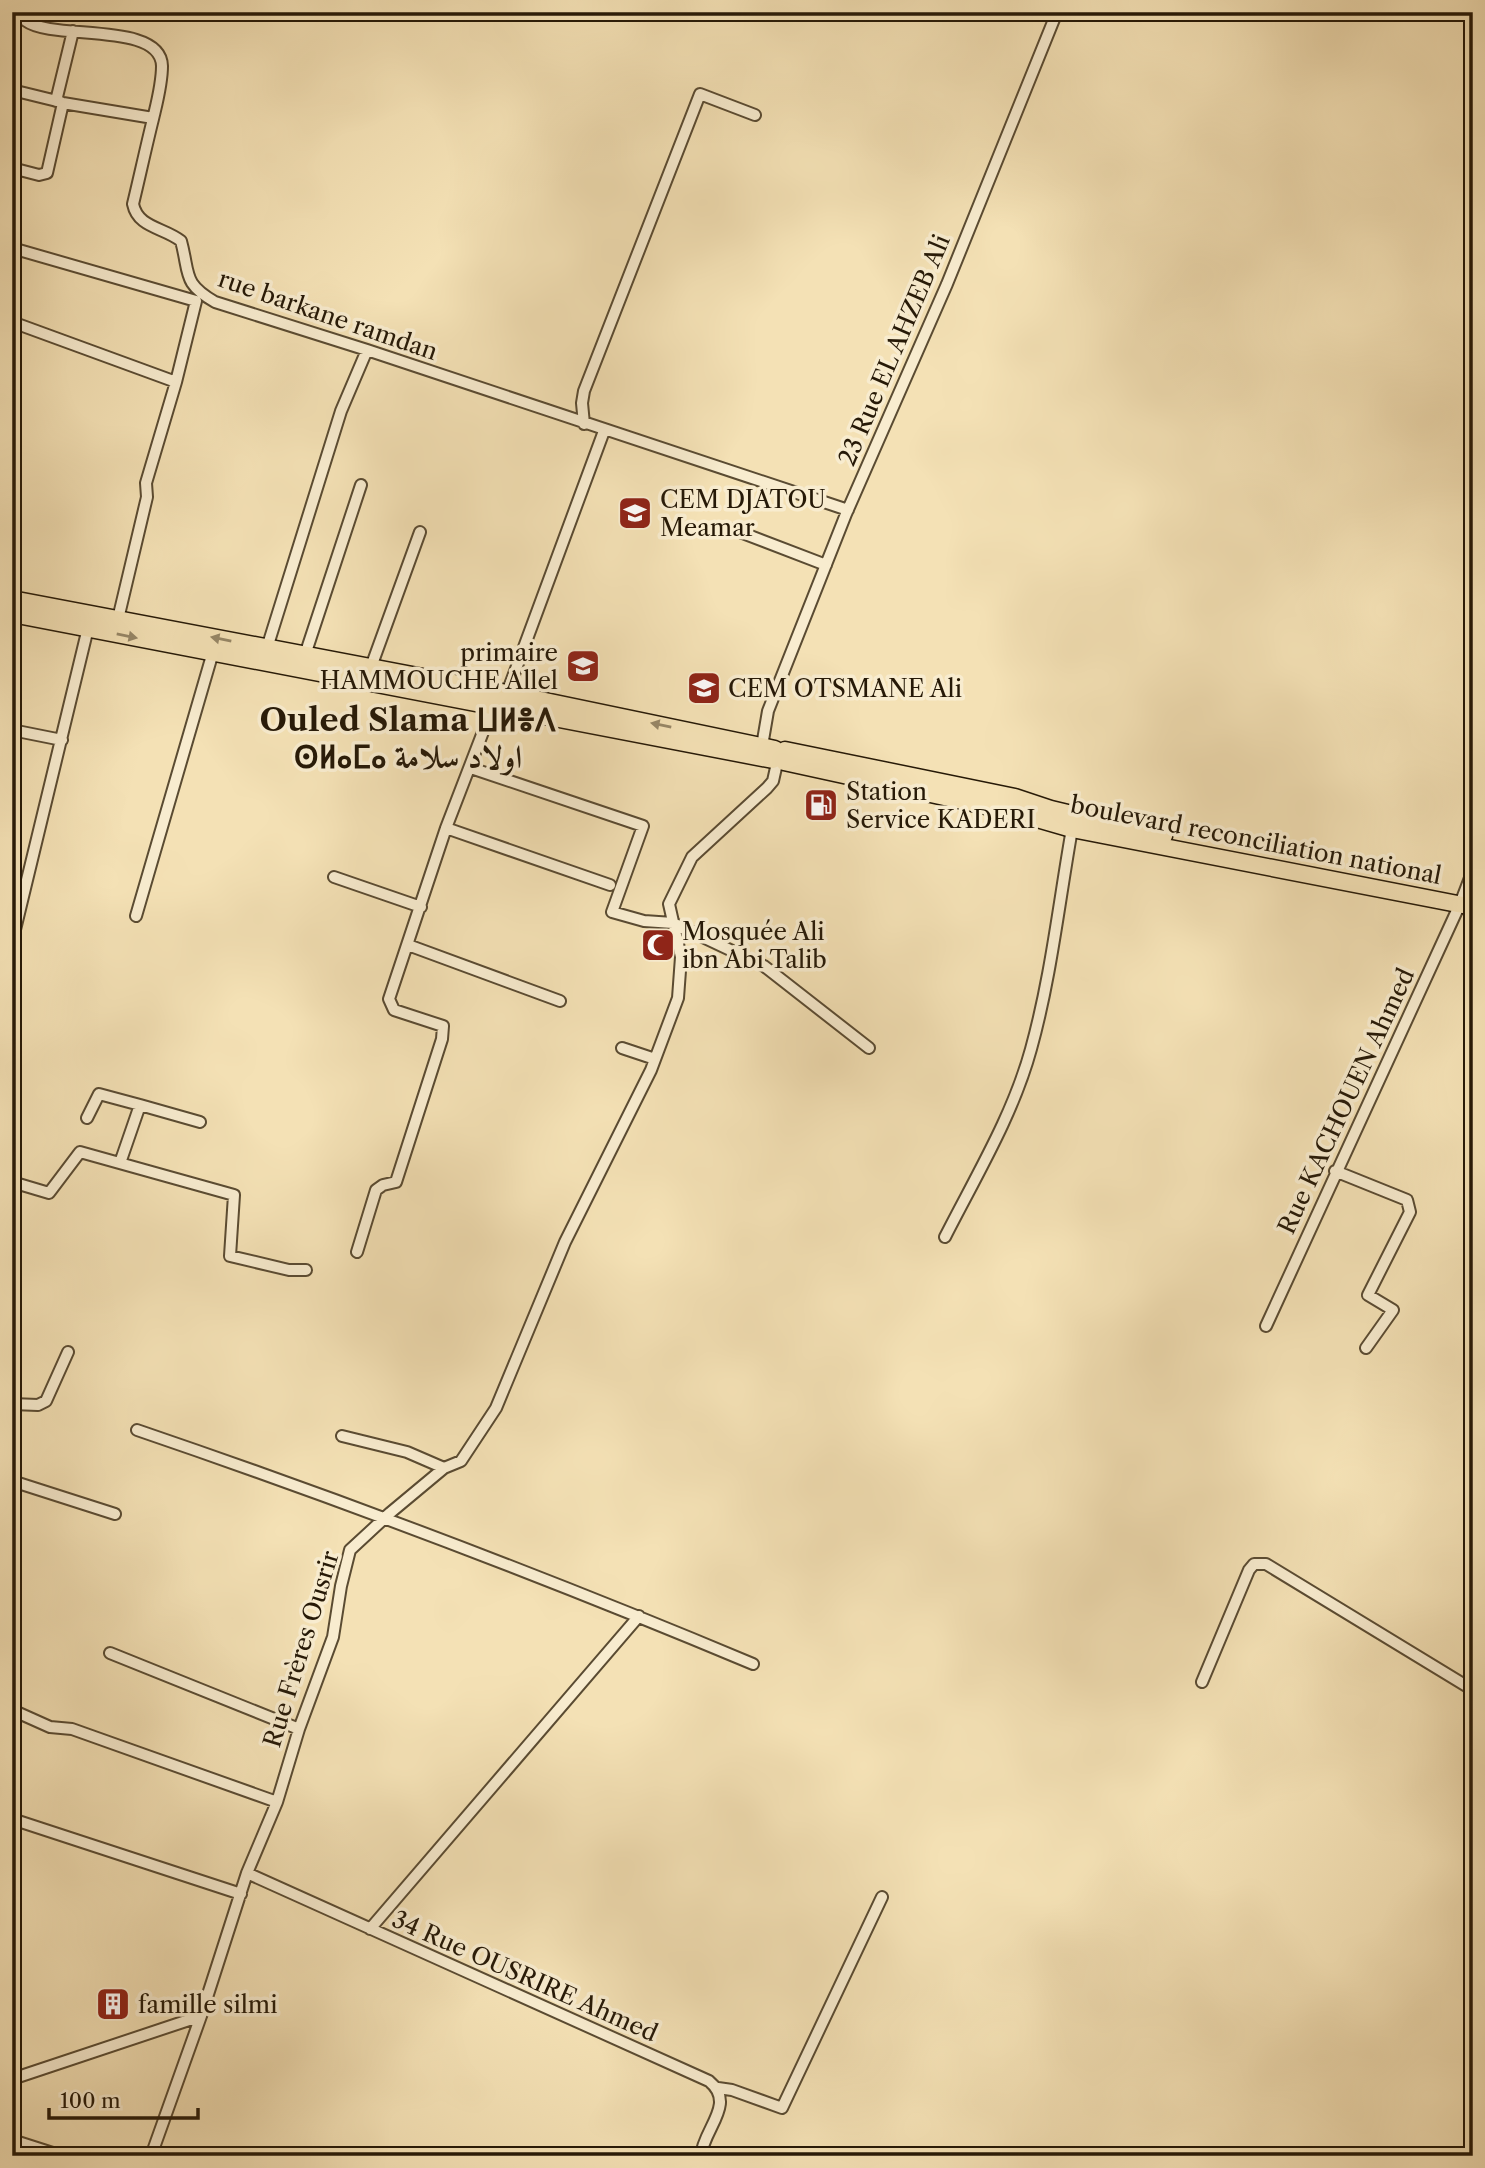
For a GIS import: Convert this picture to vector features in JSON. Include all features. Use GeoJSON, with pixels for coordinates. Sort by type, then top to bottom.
{"type":"FeatureCollection","features":[{"type":"Feature","properties":{"kind":"highway"},"geometry":{"type":"LineString","coordinates":[[12,599],[507,693],[776,755]]}},
{"type":"Feature","properties":{"kind":"highway"},"geometry":{"type":"LineString","coordinates":[[12,614],[493,706],[1015,797],[1051,809],[1159,835],[1467,900]]}},
{"type":"Feature","properties":{"kind":"highway","name":"boulevard reconciliation national"},"geometry":{"type":"LineString","coordinates":[[776,755],[1013,812],[1072,829],[1467,900]]}},
{"type":"Feature","properties":{"kind":"street","name":"rue barkane ramdan"},"geometry":{"type":"LineString","coordinates":[[20,12],[26,21],[44,28],[143,41],[156,50],[162,63],[160,88],[133,204],[135,213],[143,223],[171,233],[181,241],[190,281],[196,291],[215,302],[848,510]]}},
{"type":"Feature","properties":{"kind":"street","name":"23 Rue EL AHZEB Ali"},"geometry":{"type":"LineString","coordinates":[[776,755],[768,711],[848,510],[947,284],[1057,12]]}},
{"type":"Feature","properties":{"kind":"street"},"geometry":{"type":"LineString","coordinates":[[12,169],[39,175],[47,173],[73,31]]}},
{"type":"Feature","properties":{"kind":"street"},"geometry":{"type":"LineString","coordinates":[[12,90],[60,102],[153,118]]}},
{"type":"Feature","properties":{"kind":"street"},"geometry":{"type":"LineString","coordinates":[[584,424],[584,391],[700,94],[755,115]]}},
{"type":"Feature","properties":{"kind":"street"},"geometry":{"type":"LineString","coordinates":[[12,248],[196,301],[176,382],[146,482],[147,497],[118,619]]}},
{"type":"Feature","properties":{"kind":"street"},"geometry":{"type":"LineString","coordinates":[[12,322],[176,382]]}},
{"type":"Feature","properties":{"kind":"street"},"geometry":{"type":"LineString","coordinates":[[267,648],[341,411],[367,350]]}},
{"type":"Feature","properties":{"kind":"street"},"geometry":{"type":"LineString","coordinates":[[507,693],[604,431]]}},
{"type":"Feature","properties":{"kind":"street"},"geometry":{"type":"LineString","coordinates":[[305,655],[361,485]]}},
{"type":"Feature","properties":{"kind":"street"},"geometry":{"type":"LineString","coordinates":[[732,529],[826,565]]}},
{"type":"Feature","properties":{"kind":"street"},"geometry":{"type":"LineString","coordinates":[[371,667],[420,532]]}},
{"type":"Feature","properties":{"kind":"street"},"geometry":{"type":"LineString","coordinates":[[12,942],[88,628]]}},
{"type":"Feature","properties":{"kind":"street"},"geometry":{"type":"LineString","coordinates":[[136,916],[213,652]]}},
{"type":"Feature","properties":{"kind":"street"},"geometry":{"type":"LineString","coordinates":[[357,1252],[376,1190],[396,1182],[442,1039],[443,1026],[394,1010],[389,999],[446,828],[493,706]]}},
{"type":"Feature","properties":{"kind":"street"},"geometry":{"type":"LineString","coordinates":[[12,730],[62,740]]}},
{"type":"Feature","properties":{"kind":"street","name":"Rue Frères Ousrir"},"geometry":{"type":"LineString","coordinates":[[151,2156],[201,2016],[247,1874],[277,1802],[299,1729],[332,1637],[350,1550],[444,1468],[461,1461],[496,1408],[565,1242],[655,1059],[678,998],[681,957],[669,904],[692,857],[768,788],[772,781],[776,755]]}},
{"type":"Feature","properties":{"kind":"street"},"geometry":{"type":"LineString","coordinates":[[471,768],[643,826],[612,912],[644,921],[673,923],[764,966],[869,1048]]}},
{"type":"Feature","properties":{"kind":"street"},"geometry":{"type":"LineString","coordinates":[[446,828],[610,885]]}},
{"type":"Feature","properties":{"kind":"street"},"geometry":{"type":"LineString","coordinates":[[945,1237],[1009,1112],[1031,1049],[1046,982],[1072,829]]}},
{"type":"Feature","properties":{"kind":"street","name":"Rue KACHOUEN Ahmed"},"geometry":{"type":"LineString","coordinates":[[1265,1326],[1335,1171],[1467,900],[1473,870]]}},
{"type":"Feature","properties":{"kind":"street"},"geometry":{"type":"LineString","coordinates":[[334,877],[421,906]]}},
{"type":"Feature","properties":{"kind":"street"},"geometry":{"type":"LineString","coordinates":[[408,945],[560,1001]]}},
{"type":"Feature","properties":{"kind":"street"},"geometry":{"type":"LineString","coordinates":[[622,1048],[655,1059]]}},
{"type":"Feature","properties":{"kind":"street"},"geometry":{"type":"LineString","coordinates":[[88,1118],[99,1094],[200,1122]]}},
{"type":"Feature","properties":{"kind":"street"},"geometry":{"type":"LineString","coordinates":[[120,1163],[140,1105]]}},
{"type":"Feature","properties":{"kind":"street"},"geometry":{"type":"LineString","coordinates":[[12,1182],[49,1193],[80,1152],[234,1195],[230,1256],[289,1270],[306,1270]]}},
{"type":"Feature","properties":{"kind":"street"},"geometry":{"type":"LineString","coordinates":[[1335,1171],[1406,1200],[1410,1212],[1367,1296],[1392,1310],[1366,1348]]}},
{"type":"Feature","properties":{"kind":"street"},"geometry":{"type":"LineString","coordinates":[[12,1404],[38,1405],[46,1401],[68,1352]]}},
{"type":"Feature","properties":{"kind":"street"},"geometry":{"type":"LineString","coordinates":[[137,1430],[385,1518],[639,1616],[753,1664]]}},
{"type":"Feature","properties":{"kind":"street"},"geometry":{"type":"LineString","coordinates":[[342,1436],[407,1451],[444,1468]]}},
{"type":"Feature","properties":{"kind":"street"},"geometry":{"type":"LineString","coordinates":[[12,1481],[115,1514]]}},
{"type":"Feature","properties":{"kind":"street"},"geometry":{"type":"LineString","coordinates":[[1202,1682],[1249,1570],[1254,1564],[1266,1564],[1473,1690]]}},
{"type":"Feature","properties":{"kind":"street"},"geometry":{"type":"LineString","coordinates":[[370,1929],[639,1616]]}},
{"type":"Feature","properties":{"kind":"street"},"geometry":{"type":"LineString","coordinates":[[110,1653],[299,1729]]}},
{"type":"Feature","properties":{"kind":"street"},"geometry":{"type":"LineString","coordinates":[[12,1710],[50,1727],[72,1729],[277,1802]]}},
{"type":"Feature","properties":{"kind":"street"},"geometry":{"type":"LineString","coordinates":[[12,1819],[241,1894]]}},
{"type":"Feature","properties":{"kind":"street","name":"34 Rue OUSRIRE Ahmed"},"geometry":{"type":"LineString","coordinates":[[247,1874],[709,2081],[718,2088],[732,2090],[782,2108],[882,1897]]}},
{"type":"Feature","properties":{"kind":"street"},"geometry":{"type":"LineString","coordinates":[[12,2079],[201,2016]]}},
{"type":"Feature","properties":{"kind":"street"},"geometry":{"type":"LineString","coordinates":[[701,2156],[721,2103],[718,2088]]}},
{"type":"Feature","properties":{"kind":"street"},"geometry":{"type":"LineString","coordinates":[[12,2140],[62,2156]]}},
{"type":"Feature","properties":{"kind":"place","name":"CEM DJATOU Meamar"},"geometry":{"type":"Point","coordinates":[635,513]}},
{"type":"Feature","properties":{"kind":"place","name":"primaire HAMMOUCHE Allel"},"geometry":{"type":"Point","coordinates":[583,666]}},
{"type":"Feature","properties":{"kind":"place","name":"CEM OTSMANE Ali"},"geometry":{"type":"Point","coordinates":[704,688]}},
{"type":"Feature","properties":{"kind":"place","name":"Station Service KADERI"},"geometry":{"type":"Point","coordinates":[821,805]}},
{"type":"Feature","properties":{"kind":"place","name":"Mosquée Ali ibn Abi Talib"},"geometry":{"type":"Point","coordinates":[658,945]}},
{"type":"Feature","properties":{"kind":"place","name":"famille silmi"},"geometry":{"type":"Point","coordinates":[113,2004]}},
{"type":"Feature","properties":{"kind":"district","name":"Ouled Slama ⵡⵍⴻⴷ ⵙⵍⴰⵎⴰ اولاد سلامة"},"geometry":{"type":"Point","coordinates":[408,738]}}]}
